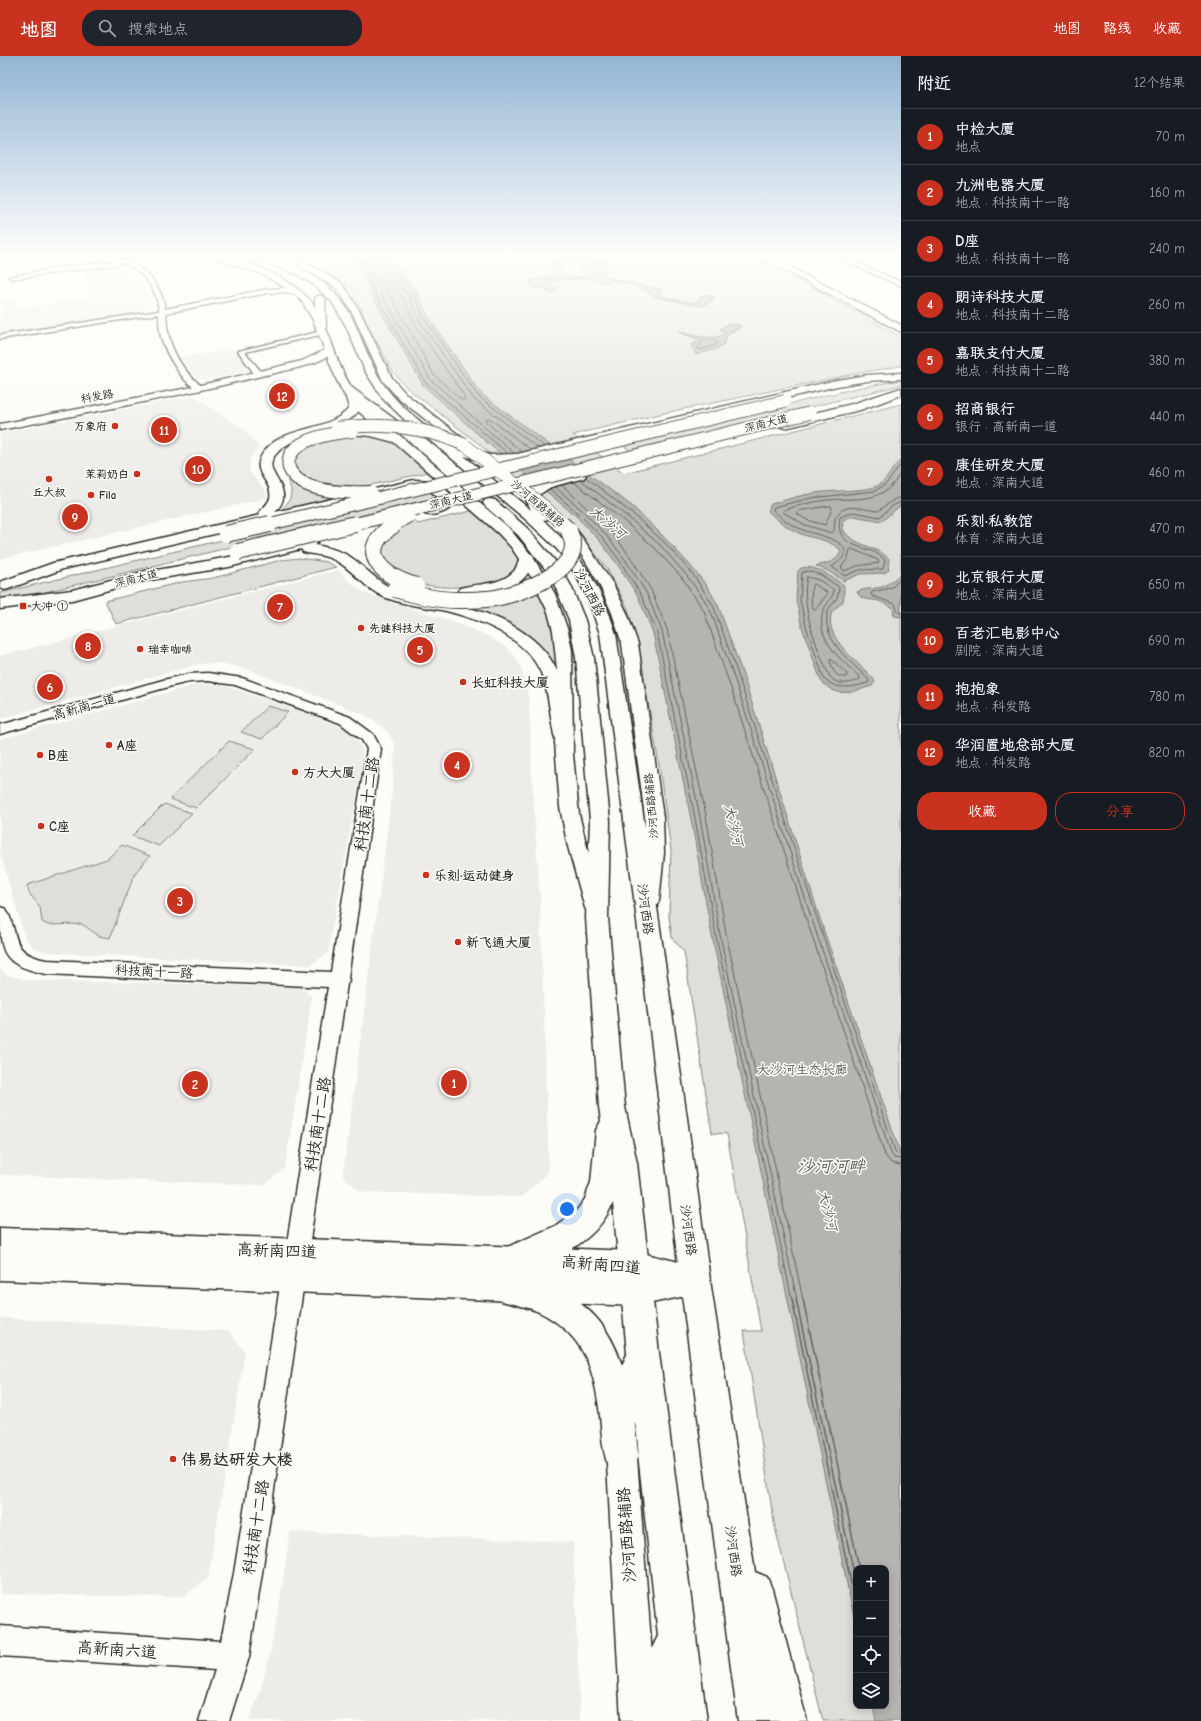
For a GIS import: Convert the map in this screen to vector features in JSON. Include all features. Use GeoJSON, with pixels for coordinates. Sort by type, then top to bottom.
{"type":"FeatureCollection","features":[{"type":"Feature","properties":{"kind":"main road"},"geometry":{"type":"LineString","coordinates":[[266,513],[275,506],[278,495],[275,486],[268,478],[265,470],[265,462],[270,452],[294,436],[338,422],[348,416],[355,408],[322,332]]}},
{"type":"Feature","properties":{"kind":"main road","name":"沙河西路"},"geometry":{"type":"LineString","coordinates":[[352,332],[372,376],[395,404],[528,514],[563,547],[586,581],[605,622],[608,634],[648,921],[695,1280],[758,1721]]}},
{"type":"Feature","properties":{"kind":"main road","name":"沙河西路辅路"},"geometry":{"type":"LineString","coordinates":[[365,332],[382,373],[391,385],[409,402],[544,506],[582,545],[600,571],[610,590],[625,626],[633,664],[655,835],[648,921]]}},
{"type":"Feature","properties":{"kind":"main road"},"geometry":{"type":"LineString","coordinates":[[395,404],[441,433],[469,453],[479,458],[494,460],[510,459],[574,445],[842,382],[876,377],[901,376]]}},
{"type":"Feature","properties":{"kind":"main road","name":"深南大道"},"geometry":{"type":"LineString","coordinates":[[2,585],[440,484],[786,401],[901,376]]}},
{"type":"Feature","properties":{"kind":"main road","name":"沙河西路"},"geometry":{"type":"LineString","coordinates":[[359,384],[372,401],[392,421],[523,532],[553,568],[570,602],[576,620],[585,658],[600,821],[597,918],[612,1107],[623,1163],[642,1353],[687,1721]]}},
{"type":"Feature","properties":{"kind":"main road"},"geometry":{"type":"LineString","coordinates":[[605,622],[606,608],[604,593],[595,571],[577,546],[537,509],[533,501],[534,492],[540,487],[605,469],[856,406],[901,391]]}},
{"type":"Feature","properties":{"kind":"main road","name":"深南大道"},"geometry":{"type":"LineString","coordinates":[[0,604],[72,595],[238,552],[901,391]]}},
{"type":"Feature","properties":{"kind":"main road"},"geometry":{"type":"LineString","coordinates":[[349,393],[392,421]]}},
{"type":"Feature","properties":{"kind":"main road"},"geometry":{"type":"LineString","coordinates":[[349,393],[361,408],[394,438],[492,520],[512,539],[527,557],[540,578],[553,605],[562,643],[565,670],[563,735],[571,821],[597,918]]}},
{"type":"Feature","properties":{"kind":"main road"},"geometry":{"type":"LineString","coordinates":[[240,523],[266,513],[285,501],[287,493],[277,473],[275,465],[280,452],[297,440],[327,430],[360,426],[404,426],[436,433],[465,445]]}},
{"type":"Feature","properties":{"kind":"main road"},"geometry":{"type":"LineString","coordinates":[[394,438],[371,432],[353,431],[322,436],[304,443],[289,456],[289,470],[298,480],[306,484],[338,491],[388,492],[440,484]]}},
{"type":"Feature","properties":{"kind":"main road"},"geometry":{"type":"LineString","coordinates":[[2,585],[58,566],[414,484],[430,484],[448,499],[449,502],[436,510],[280,550],[214,565],[139,578]]}},
{"type":"Feature","properties":{"kind":"main road"},"geometry":{"type":"LineString","coordinates":[[454,500],[416,513],[394,525],[379,538],[375,544],[374,550],[375,557],[382,568],[403,582],[432,590],[466,592],[494,587],[513,579],[524,569],[527,557]]}},
{"type":"Feature","properties":{"kind":"main road"},"geometry":{"type":"LineString","coordinates":[[280,550],[334,550],[351,556],[363,564],[380,581],[395,589],[418,596],[463,600],[499,596],[515,592],[547,580],[569,558],[573,545],[569,530]]}},
{"type":"Feature","properties":{"kind":"main road"},"geometry":{"type":"LineString","coordinates":[[100,562],[180,537]]}},
{"type":"Feature","properties":{"kind":"main road"},"geometry":{"type":"LineString","coordinates":[[308,549],[339,556],[350,563],[373,585],[391,594],[417,602],[448,607],[475,615],[497,624],[518,637],[535,652],[548,671],[563,735]]}},
{"type":"Feature","properties":{"kind":"main road"},"geometry":{"type":"LineString","coordinates":[[514,1259],[563,1238],[594,1213],[602,1196],[612,1107]]}},
{"type":"Feature","properties":{"kind":"main road","name":"高新南四道"},"geometry":{"type":"LineString","coordinates":[[0,1241],[514,1259],[635,1278]]}},
{"type":"Feature","properties":{"kind":"main road","name":"高新南四道"},"geometry":{"type":"LineString","coordinates":[[0,1266],[500,1286],[635,1278],[695,1280]]}},
{"type":"Feature","properties":{"kind":"main road"},"geometry":{"type":"LineString","coordinates":[[500,1286],[532,1294],[550,1301],[568,1312],[585,1327],[595,1341],[602,1353],[612,1381],[621,1456]]}},
{"type":"Feature","properties":{"kind":"main road","name":"沙河西路辅路"},"geometry":{"type":"LineString","coordinates":[[639,1721],[621,1456],[625,1400],[629,1382],[642,1353]]}},
{"type":"Feature","properties":{"kind":"main road"},"geometry":{"type":"LineString","coordinates":[[724,1478],[789,1721]]}},
{"type":"Feature","properties":{"kind":"main road"},"geometry":{"type":"LineString","coordinates":[[663,1721],[673,1603]]}},
{"type":"Feature","properties":{"kind":"street"},"geometry":{"type":"LineString","coordinates":[[0,337],[34,332]]}},
{"type":"Feature","properties":{"kind":"street"},"geometry":{"type":"LineString","coordinates":[[164,332],[171,352],[187,377],[199,388]]}},
{"type":"Feature","properties":{"kind":"street"},"geometry":{"type":"LineString","coordinates":[[259,374],[241,352],[319,332]]}},
{"type":"Feature","properties":{"kind":"street"},"geometry":{"type":"LineString","coordinates":[[305,363],[330,351]]}},
{"type":"Feature","properties":{"kind":"street"},"geometry":{"type":"LineString","coordinates":[[305,363],[325,362],[336,366]]}},
{"type":"Feature","properties":{"kind":"street","name":"科发路"},"geometry":{"type":"LineString","coordinates":[[0,426],[188,391],[305,363]]}},
{"type":"Feature","properties":{"kind":"street","name":"科技南十二路"},"geometry":{"type":"LineString","coordinates":[[168,683],[189,678],[208,677],[237,681],[345,720],[362,731],[373,743],[374,756],[234,1657],[222,1702],[214,1721]]}},
{"type":"Feature","properties":{"kind":"street","name":"高新南一道"},"geometry":{"type":"LineString","coordinates":[[0,730],[168,683]]}},
{"type":"Feature","properties":{"kind":"street","name":"科技南十一路"},"geometry":{"type":"LineString","coordinates":[[0,914],[12,952],[20,960],[31,964],[54,967],[340,980]]}},
{"type":"Feature","properties":{"kind":"street","name":"高新南六道"},"geometry":{"type":"LineString","coordinates":[[0,1641],[234,1657]]}},
{"type":"Feature","properties":{"kind":"shaded area"},"geometry":{"type":"Polygon","coordinates":[[[0,332],[15,332],[0,334],[0,332]]]}},
{"type":"Feature","properties":{"kind":"shaded area"},"geometry":{"type":"Polygon","coordinates":[[[235,349],[249,368],[247,371],[206,380],[197,378],[180,357],[235,349]]]}},
{"type":"Feature","properties":{"kind":"shaded area"},"geometry":{"type":"Polygon","coordinates":[[[194,396],[244,430],[259,447],[251,457],[249,466],[250,472],[266,492],[267,495],[263,499],[0,559],[0,433],[194,396]]]}},
{"type":"Feature","properties":{"kind":"shaded area"},"geometry":{"type":"Polygon","coordinates":[[[338,570],[357,588],[367,594],[452,621],[488,636],[506,647],[516,657],[521,667],[529,700],[533,796],[540,899],[549,1172],[521,1197],[361,1192],[343,1176],[392,793],[395,749],[393,740],[383,727],[363,714],[247,669],[217,663],[199,664],[0,719],[0,656],[338,570]]]}},
{"type":"Feature","properties":{"kind":"shaded area"},"geometry":{"type":"Polygon","coordinates":[[[207,684],[225,686],[298,710],[342,727],[349,731],[361,745],[363,759],[328,953],[310,965],[45,952],[33,947],[26,939],[22,928],[0,852],[0,739],[195,685],[207,684]]]}},
{"type":"Feature","properties":{"kind":"shaded area"},"geometry":{"type":"Polygon","coordinates":[[[0,968],[5,975],[27,980],[301,987],[312,997],[285,1168],[264,1185],[0,1175],[0,968]]]}},
{"type":"Feature","properties":{"kind":"shaded area"},"geometry":{"type":"Polygon","coordinates":[[[0,1318],[229,1331],[245,1352],[208,1578],[183,1597],[0,1594],[0,1318]]]}},
{"type":"Feature","properties":{"kind":"shaded area"},"geometry":{"type":"Polygon","coordinates":[[[290,1532],[573,1542],[580,1721],[249,1721],[260,1692],[271,1649],[290,1532]]]}},
{"type":"Feature","properties":{"kind":"green space","name":"大沙河生态长廊"},"geometry":{"type":"Polygon","coordinates":[[[371,332],[892,332],[901,337],[901,366],[858,373],[660,414],[573,435],[624,473],[901,404],[901,1721],[823,1721],[774,1523],[744,1331],[761,1331],[727,1134],[712,1133],[684,952],[672,938],[669,916],[671,850],[659,765],[638,644],[627,607],[606,567],[577,531],[479,444],[407,388],[390,368],[371,332]]]}},
{"type":"Feature","properties":{"kind":"green space"},"geometry":{"type":"Polygon","coordinates":[[[901,380],[901,385],[631,451],[621,444],[857,388],[901,380]]]}},
{"type":"Feature","properties":{"kind":"green space"},"geometry":{"type":"Polygon","coordinates":[[[358,433],[388,438],[429,472],[371,485],[346,488],[307,480],[292,467],[293,458],[311,443],[358,433]]]}},
{"type":"Feature","properties":{"kind":"green space"},"geometry":{"type":"Polygon","coordinates":[[[287,480],[297,485],[355,495],[276,513],[281,510],[290,498],[291,490],[287,480]]]}},
{"type":"Feature","properties":{"kind":"green space"},"geometry":{"type":"Polygon","coordinates":[[[432,490],[438,497],[0,603],[0,593],[432,490]]]}},
{"type":"Feature","properties":{"kind":"green space"},"geometry":{"type":"Polygon","coordinates":[[[475,510],[509,542],[519,556],[521,562],[517,572],[507,579],[475,586],[439,587],[425,585],[411,580],[380,558],[381,543],[411,518],[418,524],[475,510]]]}},
{"type":"Feature","properties":{"kind":"green space"},"geometry":{"type":"Polygon","coordinates":[[[299,558],[327,562],[336,567],[116,624],[105,601],[182,582],[213,578],[281,560],[299,558]]]}},
{"type":"Feature","properties":{"kind":"green space"},"geometry":{"type":"Polygon","coordinates":[[[535,575],[549,605],[562,681],[553,662],[542,650],[428,596],[512,587],[535,575]]]}},
{"type":"Feature","properties":{"kind":"green space"},"geometry":{"type":"Polygon","coordinates":[[[268,706],[288,712],[262,739],[241,732],[268,706]]]}},
{"type":"Feature","properties":{"kind":"green space"},"geometry":{"type":"Polygon","coordinates":[[[229,741],[255,749],[196,808],[170,799],[229,741]]]}},
{"type":"Feature","properties":{"kind":"green space"},"geometry":{"type":"Polygon","coordinates":[[[164,804],[192,813],[159,846],[132,836],[164,804]]]}},
{"type":"Feature","properties":{"kind":"green space"},"geometry":{"type":"Polygon","coordinates":[[[122,845],[150,856],[135,873],[110,938],[99,936],[82,924],[48,925],[42,922],[40,907],[29,893],[27,885],[107,859],[122,845]]]}},
{"type":"Feature","properties":{"kind":"water","name":"沙河河畔"},"geometry":{"type":"Polygon","coordinates":[[[393,332],[438,332],[481,394],[632,506],[660,533],[707,586],[718,605],[743,675],[823,928],[901,1155],[901,1721],[876,1721],[874,1709],[889,1709],[889,1565],[853,1565],[853,1613],[712,936],[691,819],[653,633],[638,596],[600,541],[576,516],[491,446],[423,385],[393,332]]]}},
{"type":"Feature","properties":{"kind":"water"},"geometry":{"type":"Polygon","coordinates":[[[678,332],[702,337],[721,336],[725,333],[722,332],[732,332],[728,334],[724,344],[716,349],[696,355],[691,345],[699,341],[678,332]]]}},
{"type":"Feature","properties":{"kind":"water"},"geometry":{"type":"Polygon","coordinates":[[[901,460],[901,505],[882,521],[853,516],[843,520],[843,528],[846,534],[852,539],[884,554],[889,559],[889,570],[884,573],[860,574],[844,581],[828,571],[816,566],[835,560],[840,554],[841,550],[826,541],[797,532],[783,524],[768,511],[771,504],[804,495],[874,487],[879,485],[888,476],[901,460]]]}},
{"type":"Feature","properties":{"kind":"water"},"geometry":{"type":"Polygon","coordinates":[[[809,567],[822,571],[844,585],[843,601],[834,609],[831,615],[833,633],[844,650],[873,678],[875,682],[872,686],[851,692],[839,692],[827,687],[821,681],[802,627],[796,600],[798,571],[801,568],[809,567]]]}},
{"type":"Feature","properties":{"kind":"water"},"geometry":{"type":"Polygon","coordinates":[[[901,575],[901,617],[894,616],[893,608],[879,601],[863,598],[857,592],[882,587],[901,575]]]}},
{"type":"Feature","properties":{"kind":"place","name":"华润置地总部大厦"},"geometry":{"type":"Point","coordinates":[282,396]}},
{"type":"Feature","properties":{"kind":"place","name":"万象府"},"geometry":{"type":"Point","coordinates":[115,426]}},
{"type":"Feature","properties":{"kind":"place","name":"抱抱象"},"geometry":{"type":"Point","coordinates":[164,430]}},
{"type":"Feature","properties":{"kind":"place","name":"百老汇电影中心"},"geometry":{"type":"Point","coordinates":[198,469]}},
{"type":"Feature","properties":{"kind":"place","name":"茉莉奶白"},"geometry":{"type":"Point","coordinates":[137,474]}},
{"type":"Feature","properties":{"kind":"place","name":"丘大叔"},"geometry":{"type":"Point","coordinates":[49,479]}},
{"type":"Feature","properties":{"kind":"place","name":"Fila"},"geometry":{"type":"Point","coordinates":[91,495]}},
{"type":"Feature","properties":{"kind":"place","name":"北京银行大厦"},"geometry":{"type":"Point","coordinates":[75,517]}},
{"type":"Feature","properties":{"kind":"place","name":"大冲 ①"},"geometry":{"type":"Point","coordinates":[23,606]}},
{"type":"Feature","properties":{"kind":"place","name":"康佳研发大厦"},"geometry":{"type":"Point","coordinates":[280,607]}},
{"type":"Feature","properties":{"kind":"place","name":"先健科技大厦"},"geometry":{"type":"Point","coordinates":[361,628]}},
{"type":"Feature","properties":{"kind":"place","name":"乐刻·私教馆"},"geometry":{"type":"Point","coordinates":[88,646]}},
{"type":"Feature","properties":{"kind":"place","name":"瑞幸咖啡"},"geometry":{"type":"Point","coordinates":[140,649]}},
{"type":"Feature","properties":{"kind":"place","name":"嘉联支付大厦"},"geometry":{"type":"Point","coordinates":[420,650]}},
{"type":"Feature","properties":{"kind":"place","name":"长虹科技大厦"},"geometry":{"type":"Point","coordinates":[463,682]}},
{"type":"Feature","properties":{"kind":"place","name":"招商银行"},"geometry":{"type":"Point","coordinates":[50,687]}},
{"type":"Feature","properties":{"kind":"place","name":"A座"},"geometry":{"type":"Point","coordinates":[109,745]}},
{"type":"Feature","properties":{"kind":"place","name":"B座"},"geometry":{"type":"Point","coordinates":[40,755]}},
{"type":"Feature","properties":{"kind":"place","name":"朗诗科技大厦"},"geometry":{"type":"Point","coordinates":[457,765]}},
{"type":"Feature","properties":{"kind":"place","name":"方大大厦"},"geometry":{"type":"Point","coordinates":[295,772]}},
{"type":"Feature","properties":{"kind":"place","name":"C座"},"geometry":{"type":"Point","coordinates":[41,826]}},
{"type":"Feature","properties":{"kind":"place","name":"乐刻·运动健身"},"geometry":{"type":"Point","coordinates":[426,875]}},
{"type":"Feature","properties":{"kind":"place","name":"D座"},"geometry":{"type":"Point","coordinates":[180,901]}},
{"type":"Feature","properties":{"kind":"place","name":"新飞通大厦"},"geometry":{"type":"Point","coordinates":[458,942]}},
{"type":"Feature","properties":{"kind":"place","name":"中检大厦"},"geometry":{"type":"Point","coordinates":[454,1083]}},
{"type":"Feature","properties":{"kind":"place","name":"九洲电器大厦"},"geometry":{"type":"Point","coordinates":[195,1084]}},
{"type":"Feature","properties":{"kind":"place","name":"伟易达研发大楼"},"geometry":{"type":"Point","coordinates":[173,1459]}},
{"type":"Feature","properties":{"kind":"water label","name":"大沙河"},"geometry":{"type":"Point","coordinates":[608,522]}},
{"type":"Feature","properties":{"kind":"water label","name":"大沙河"},"geometry":{"type":"Point","coordinates":[734,825]}},
{"type":"Feature","properties":{"kind":"water label","name":"大沙河"},"geometry":{"type":"Point","coordinates":[828,1210]}}]}
